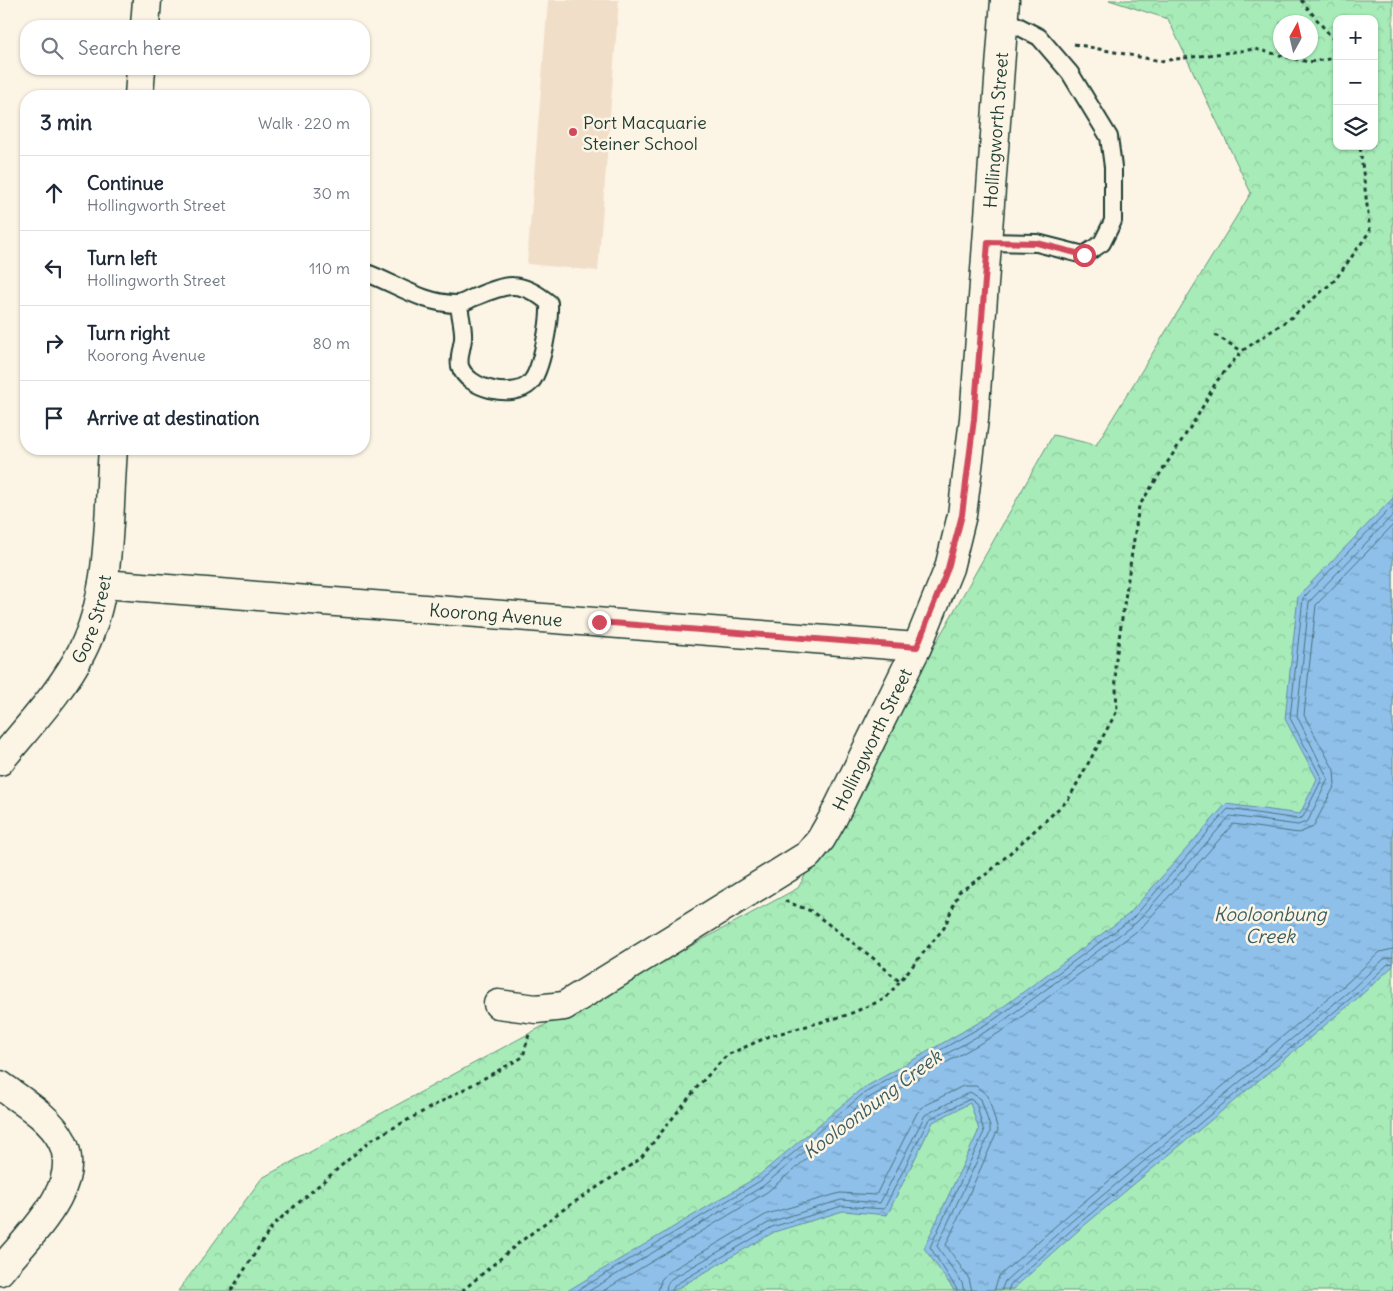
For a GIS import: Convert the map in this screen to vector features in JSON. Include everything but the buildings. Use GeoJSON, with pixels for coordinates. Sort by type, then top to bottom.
{"type":"FeatureCollection","features":[{"type":"Feature","properties":{"kind":"street"},"geometry":{"type":"LineString","coordinates":[[145,20],[146,0]]}},
{"type":"Feature","properties":{"kind":"street","name":"Hollingworth Street"},"geometry":{"type":"LineString","coordinates":[[498,1004],[536,1009],[564,1006],[808,854],[821,839],[833,818],[917,647],[948,568],[962,515],[974,419],[1004,10]]}},
{"type":"Feature","properties":{"kind":"street"},"geometry":{"type":"LineString","coordinates":[[140,90],[142,75]]}},
{"type":"Feature","properties":{"kind":"street","name":"Gore Street"},"geometry":{"type":"LineString","coordinates":[[0,761],[65,678],[82,651],[94,620],[103,584],[113,455]]}},
{"type":"Feature","properties":{"kind":"street","name":"Koorong Avenue"},"geometry":{"type":"LineString","coordinates":[[103,584],[917,647]]}},
{"type":"Feature","properties":{"kind":"street"},"geometry":{"type":"LineString","coordinates":[[0,1085],[52,1127],[62,1141],[67,1158],[67,1175],[61,1192],[52,1207],[0,1271]]}},
{"type":"Feature","properties":{"kind":"lane","name":"Hollingworth Street"},"geometry":{"type":"LineString","coordinates":[[988,242],[1037,243],[1084,255],[1102,243],[1113,221],[1113,167],[1110,138],[1070,73],[1039,37],[1004,10]]}},
{"type":"Feature","properties":{"kind":"lane"},"geometry":{"type":"LineString","coordinates":[[370,275],[419,297],[459,305],[510,286],[533,290],[549,302],[549,328],[544,340],[538,371],[530,383],[521,390],[495,390],[467,378],[460,366],[463,338],[459,305]]}},
{"type":"Feature","properties":{"kind":"path"},"geometry":{"type":"LineString","coordinates":[[1302,1],[1333,39]]}},
{"type":"Feature","properties":{"kind":"path"},"geometry":{"type":"LineString","coordinates":[[1039,37],[1160,61],[1255,49],[1308,62],[1333,59]]}},
{"type":"Feature","properties":{"kind":"path"},"geometry":{"type":"LineString","coordinates":[[462,1291],[512,1247],[561,1211],[640,1159],[699,1085],[727,1055],[770,1036],[847,1015],[885,999],[944,928],[960,892],[988,873],[1068,800],[1117,711],[1115,665],[1139,506],[1175,454],[1216,382],[1242,351],[1292,317],[1335,280],[1370,232],[1360,150]]}},
{"type":"Feature","properties":{"kind":"path"},"geometry":{"type":"LineString","coordinates":[[1215,336],[1242,351]]}},
{"type":"Feature","properties":{"kind":"path"},"geometry":{"type":"LineString","coordinates":[[755,888],[811,911],[873,958],[899,981]]}},
{"type":"Feature","properties":{"kind":"path"},"geometry":{"type":"LineString","coordinates":[[231,1291],[274,1225],[371,1140],[523,1057],[536,1009]]}},
{"type":"Feature","properties":{"kind":"shaded area","name":"Port Macquarie Steiner School"},"geometry":{"type":"Polygon","coordinates":[[[548,0],[619,0],[598,271],[527,264],[548,0]]]}},
{"type":"Feature","properties":{"kind":"green space"},"geometry":{"type":"Polygon","coordinates":[[[1109,0],[1393,0],[1393,1291],[178,1291],[262,1178],[798,888],[1053,435],[1096,445],[1251,193],[1168,19],[1109,0]]]}},
{"type":"Feature","properties":{"kind":"water","name":"Kooloonbung Creek"},"geometry":{"type":"Polygon","coordinates":[[[1393,498],[1393,966],[1360,996],[1080,1229],[1013,1289],[954,1290],[924,1248],[979,1130],[970,1103],[933,1122],[887,1215],[843,1211],[774,1232],[673,1291],[567,1291],[757,1177],[860,1090],[992,1015],[1129,914],[1226,804],[1300,814],[1317,779],[1285,719],[1298,596],[1393,498]]]}},
{"type":"Feature","properties":{"kind":"place","name":"Port Macquarie Steiner School"},"geometry":{"type":"Point","coordinates":[573,132]}},
{"type":"Feature","properties":{"kind":"route"},"geometry":{"type":"LineString","coordinates":[[599,622],[917,647],[948,568],[962,515],[974,419],[988,242],[1049,244],[1084,255]]}}]}
